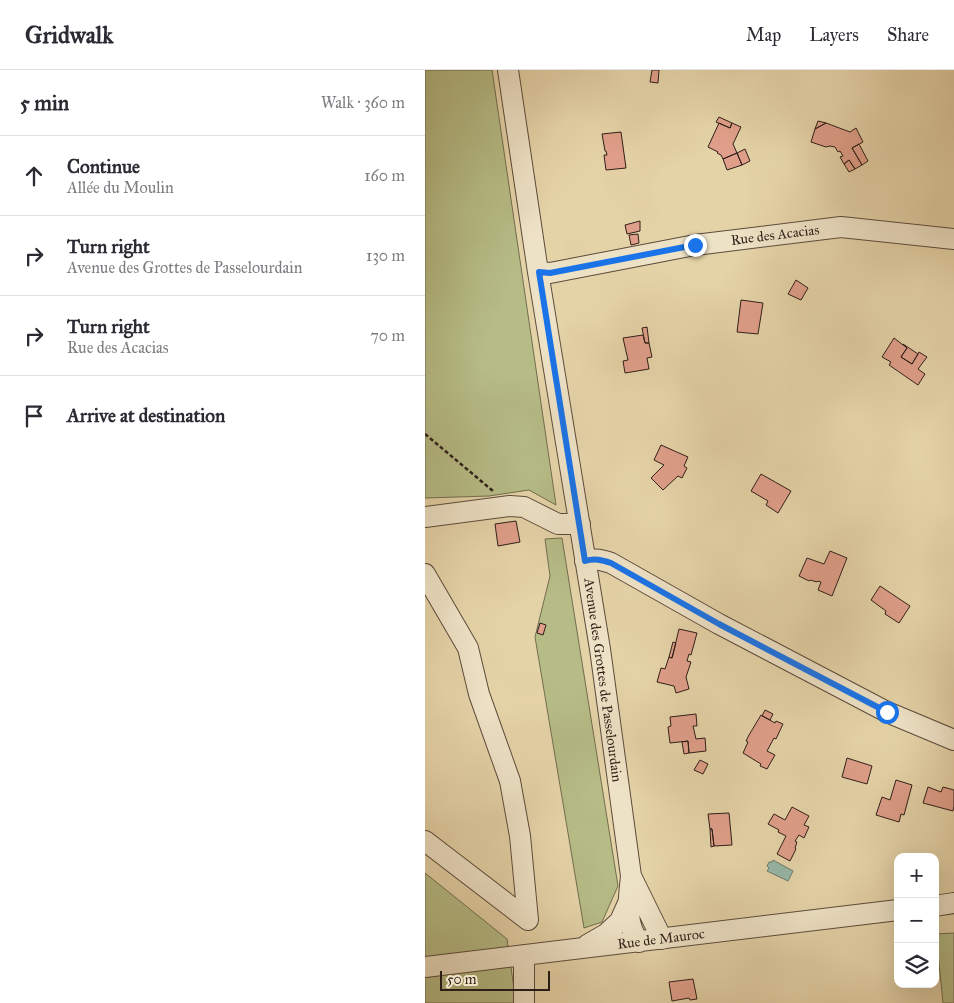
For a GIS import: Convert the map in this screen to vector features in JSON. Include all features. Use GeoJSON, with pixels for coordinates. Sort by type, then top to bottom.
{"type":"FeatureCollection","features":[{"type":"Feature","properties":{"kind":"street","name":"Avenue des Grottes de Passelourdain"},"geometry":{"type":"LineString","coordinates":[[508,70],[600,649],[631,876],[628,903],[630,925],[634,936],[639,942]]}},
{"type":"Feature","properties":{"kind":"street","name":"Rue des Acacias"},"geometry":{"type":"LineString","coordinates":[[539,272],[550,273],[695,245],[841,227],[954,239]]}},
{"type":"Feature","properties":{"kind":"street"},"geometry":{"type":"LineString","coordinates":[[425,517],[510,506],[525,507],[558,524],[579,524]]}},
{"type":"Feature","properties":{"kind":"street"},"geometry":{"type":"LineString","coordinates":[[585,561],[591,559],[611,563],[719,624],[879,708],[954,740]]}},
{"type":"Feature","properties":{"kind":"street"},"geometry":{"type":"LineString","coordinates":[[425,574],[469,648],[479,694],[509,781],[520,836],[528,920],[425,841]]}},
{"type":"Feature","properties":{"kind":"street","name":"Avenue des Grottes de Passelourdain"},"geometry":{"type":"LineString","coordinates":[[631,876],[662,939]]}},
{"type":"Feature","properties":{"kind":"street","name":"Avenue des Grottes de Passelourdain"},"geometry":{"type":"LineString","coordinates":[[583,948],[606,934],[620,920],[628,903]]}},
{"type":"Feature","properties":{"kind":"street"},"geometry":{"type":"LineString","coordinates":[[939,905],[954,903]]}},
{"type":"Feature","properties":{"kind":"street","name":"Rue de Mauroc"},"geometry":{"type":"LineString","coordinates":[[425,967],[894,910]]}},
{"type":"Feature","properties":{"kind":"street"},"geometry":{"type":"LineString","coordinates":[[524,1003],[525,955]]}},
{"type":"Feature","properties":{"kind":"path"},"geometry":{"type":"LineString","coordinates":[[425,434],[510,506]]}},
{"type":"Feature","properties":{"kind":"green space"},"geometry":{"type":"Polygon","coordinates":[[[425,70],[492,70],[556,505],[529,490],[489,496],[425,498],[425,70]]]}},
{"type":"Feature","properties":{"kind":"green space"},"geometry":{"type":"Polygon","coordinates":[[[562,538],[618,886],[602,922],[584,928],[535,637],[550,576],[545,539],[562,538]]]}},
{"type":"Feature","properties":{"kind":"green space"},"geometry":{"type":"Polygon","coordinates":[[[425,873],[507,939],[516,1003],[425,1003],[425,873]]]}},
{"type":"Feature","properties":{"kind":"green space"},"geometry":{"type":"Polygon","coordinates":[[[954,933],[954,1003],[943,1003],[939,964],[939,934],[954,933]]]}},
{"type":"Feature","properties":{"kind":"shaded area"},"geometry":{"type":"Polygon","coordinates":[[[773,860],[793,871],[788,881],[767,871],[769,862],[773,860]]]}},
{"type":"Feature","properties":{"kind":"building"},"geometry":{"type":"Polygon","coordinates":[[[652,70],[659,70],[658,83],[650,82],[652,70]]]}},
{"type":"Feature","properties":{"kind":"building"},"geometry":{"type":"Polygon","coordinates":[[[719,117],[732,123],[730,128],[716,122],[719,117]]]}},
{"type":"Feature","properties":{"kind":"building"},"geometry":{"type":"Polygon","coordinates":[[[818,121],[826,123],[815,129],[818,121]]]}},
{"type":"Feature","properties":{"kind":"building"},"geometry":{"type":"Polygon","coordinates":[[[719,123],[730,128],[732,123],[741,127],[733,144],[737,153],[723,159],[718,152],[708,147],[719,123]]]}},
{"type":"Feature","properties":{"kind":"building"},"geometry":{"type":"Polygon","coordinates":[[[826,123],[850,132],[856,128],[863,142],[852,148],[862,165],[855,169],[849,160],[844,164],[840,157],[843,156],[835,147],[826,147],[811,142],[815,129],[826,123]]]}},
{"type":"Feature","properties":{"kind":"building"},"geometry":{"type":"Polygon","coordinates":[[[621,132],[626,168],[606,170],[604,155],[607,155],[602,134],[621,132]]]}},
{"type":"Feature","properties":{"kind":"building"},"geometry":{"type":"Polygon","coordinates":[[[859,144],[868,161],[862,165],[852,148],[859,144]]]}},
{"type":"Feature","properties":{"kind":"building"},"geometry":{"type":"Polygon","coordinates":[[[745,149],[750,161],[742,165],[737,153],[745,149]]]}},
{"type":"Feature","properties":{"kind":"building"},"geometry":{"type":"Polygon","coordinates":[[[737,153],[742,165],[727,170],[723,159],[737,153]]]}},
{"type":"Feature","properties":{"kind":"building"},"geometry":{"type":"Polygon","coordinates":[[[849,160],[855,169],[849,172],[844,164],[849,160]]]}},
{"type":"Feature","properties":{"kind":"building"},"geometry":{"type":"Polygon","coordinates":[[[640,221],[640,231],[627,234],[625,225],[640,221]]]}},
{"type":"Feature","properties":{"kind":"building"},"geometry":{"type":"Polygon","coordinates":[[[638,234],[639,243],[631,245],[629,235],[638,234]]]}},
{"type":"Feature","properties":{"kind":"building"},"geometry":{"type":"Polygon","coordinates":[[[796,280],[808,288],[801,300],[788,294],[796,280]]]}},
{"type":"Feature","properties":{"kind":"building"},"geometry":{"type":"Polygon","coordinates":[[[741,300],[763,303],[758,334],[737,332],[741,300]]]}},
{"type":"Feature","properties":{"kind":"building"},"geometry":{"type":"Polygon","coordinates":[[[647,327],[649,343],[645,343],[642,328],[647,327]]]}},
{"type":"Feature","properties":{"kind":"building"},"geometry":{"type":"Polygon","coordinates":[[[643,335],[645,343],[649,343],[652,357],[647,358],[649,369],[625,373],[623,361],[628,360],[623,338],[643,335]]]}},
{"type":"Feature","properties":{"kind":"building"},"geometry":{"type":"Polygon","coordinates":[[[894,338],[907,348],[901,357],[912,364],[919,352],[927,357],[918,369],[925,374],[918,385],[889,365],[891,362],[882,357],[894,338]]]}},
{"type":"Feature","properties":{"kind":"building"},"geometry":{"type":"Polygon","coordinates":[[[903,344],[918,354],[912,364],[901,357],[907,348],[903,344]]]}},
{"type":"Feature","properties":{"kind":"building"},"geometry":{"type":"Polygon","coordinates":[[[661,445],[688,457],[684,466],[687,468],[682,478],[678,476],[663,490],[651,478],[664,465],[654,460],[661,445]]]}},
{"type":"Feature","properties":{"kind":"building"},"geometry":{"type":"Polygon","coordinates":[[[761,474],[791,491],[778,513],[766,505],[768,501],[751,491],[761,474]]]}},
{"type":"Feature","properties":{"kind":"building"},"geometry":{"type":"Polygon","coordinates":[[[516,521],[520,542],[498,546],[495,524],[516,521]]]}},
{"type":"Feature","properties":{"kind":"building"},"geometry":{"type":"Polygon","coordinates":[[[830,551],[847,558],[832,596],[818,590],[821,582],[809,581],[799,576],[807,558],[824,564],[830,551]]]}},
{"type":"Feature","properties":{"kind":"building"},"geometry":{"type":"Polygon","coordinates":[[[880,586],[910,606],[899,623],[885,614],[886,611],[871,600],[880,586]]]}},
{"type":"Feature","properties":{"kind":"building"},"geometry":{"type":"Polygon","coordinates":[[[540,623],[546,625],[543,635],[537,633],[540,623]]]}},
{"type":"Feature","properties":{"kind":"building"},"geometry":{"type":"Polygon","coordinates":[[[679,629],[697,633],[691,655],[689,654],[687,661],[691,662],[686,677],[689,689],[676,693],[674,686],[657,682],[661,668],[665,669],[669,657],[672,658],[679,629]]]}},
{"type":"Feature","properties":{"kind":"building"},"geometry":{"type":"Polygon","coordinates":[[[673,642],[676,643],[672,658],[669,657],[673,642]]]}},
{"type":"Feature","properties":{"kind":"building"},"geometry":{"type":"Polygon","coordinates":[[[765,710],[773,714],[770,720],[762,716],[765,710]]]}},
{"type":"Feature","properties":{"kind":"building"},"geometry":{"type":"Polygon","coordinates":[[[696,714],[697,726],[693,726],[696,739],[705,738],[706,751],[689,753],[688,741],[670,743],[668,727],[671,726],[670,717],[696,714]]]}},
{"type":"Feature","properties":{"kind":"building"},"geometry":{"type":"Polygon","coordinates":[[[761,715],[775,723],[776,721],[783,724],[776,739],[774,738],[767,751],[775,755],[767,769],[743,753],[748,742],[746,741],[761,715]]]}},
{"type":"Feature","properties":{"kind":"building"},"geometry":{"type":"Polygon","coordinates":[[[688,741],[689,753],[684,754],[682,742],[688,741]]]}},
{"type":"Feature","properties":{"kind":"building"},"geometry":{"type":"Polygon","coordinates":[[[847,758],[872,766],[867,784],[842,777],[847,758]]]}},
{"type":"Feature","properties":{"kind":"building"},"geometry":{"type":"Polygon","coordinates":[[[700,760],[708,764],[703,774],[694,770],[700,760]]]}},
{"type":"Feature","properties":{"kind":"building"},"geometry":{"type":"Polygon","coordinates":[[[896,780],[912,785],[904,815],[901,814],[899,822],[876,815],[882,797],[890,800],[896,780]]]}},
{"type":"Feature","properties":{"kind":"building"},"geometry":{"type":"Polygon","coordinates":[[[928,787],[941,792],[943,787],[954,790],[953,811],[923,803],[928,787]]]}},
{"type":"Feature","properties":{"kind":"building"},"geometry":{"type":"Polygon","coordinates":[[[792,807],[809,816],[804,825],[809,827],[804,838],[799,835],[795,841],[797,842],[796,849],[790,861],[777,854],[786,836],[768,824],[774,814],[785,820],[792,807]]]}},
{"type":"Feature","properties":{"kind":"building"},"geometry":{"type":"Polygon","coordinates":[[[729,813],[732,845],[714,846],[708,814],[729,813]]]}},
{"type":"Feature","properties":{"kind":"building"},"geometry":{"type":"Polygon","coordinates":[[[710,829],[712,829],[714,846],[711,847],[710,829]]]}},
{"type":"Feature","properties":{"kind":"building"},"geometry":{"type":"Polygon","coordinates":[[[693,979],[697,999],[690,1000],[689,998],[672,1001],[669,982],[693,979]]]}},
{"type":"Feature","properties":{"kind":"route"},"geometry":{"type":"LineString","coordinates":[[695,245],[550,273],[539,272],[585,561],[591,559],[611,563],[719,624],[887,712]]}}]}
